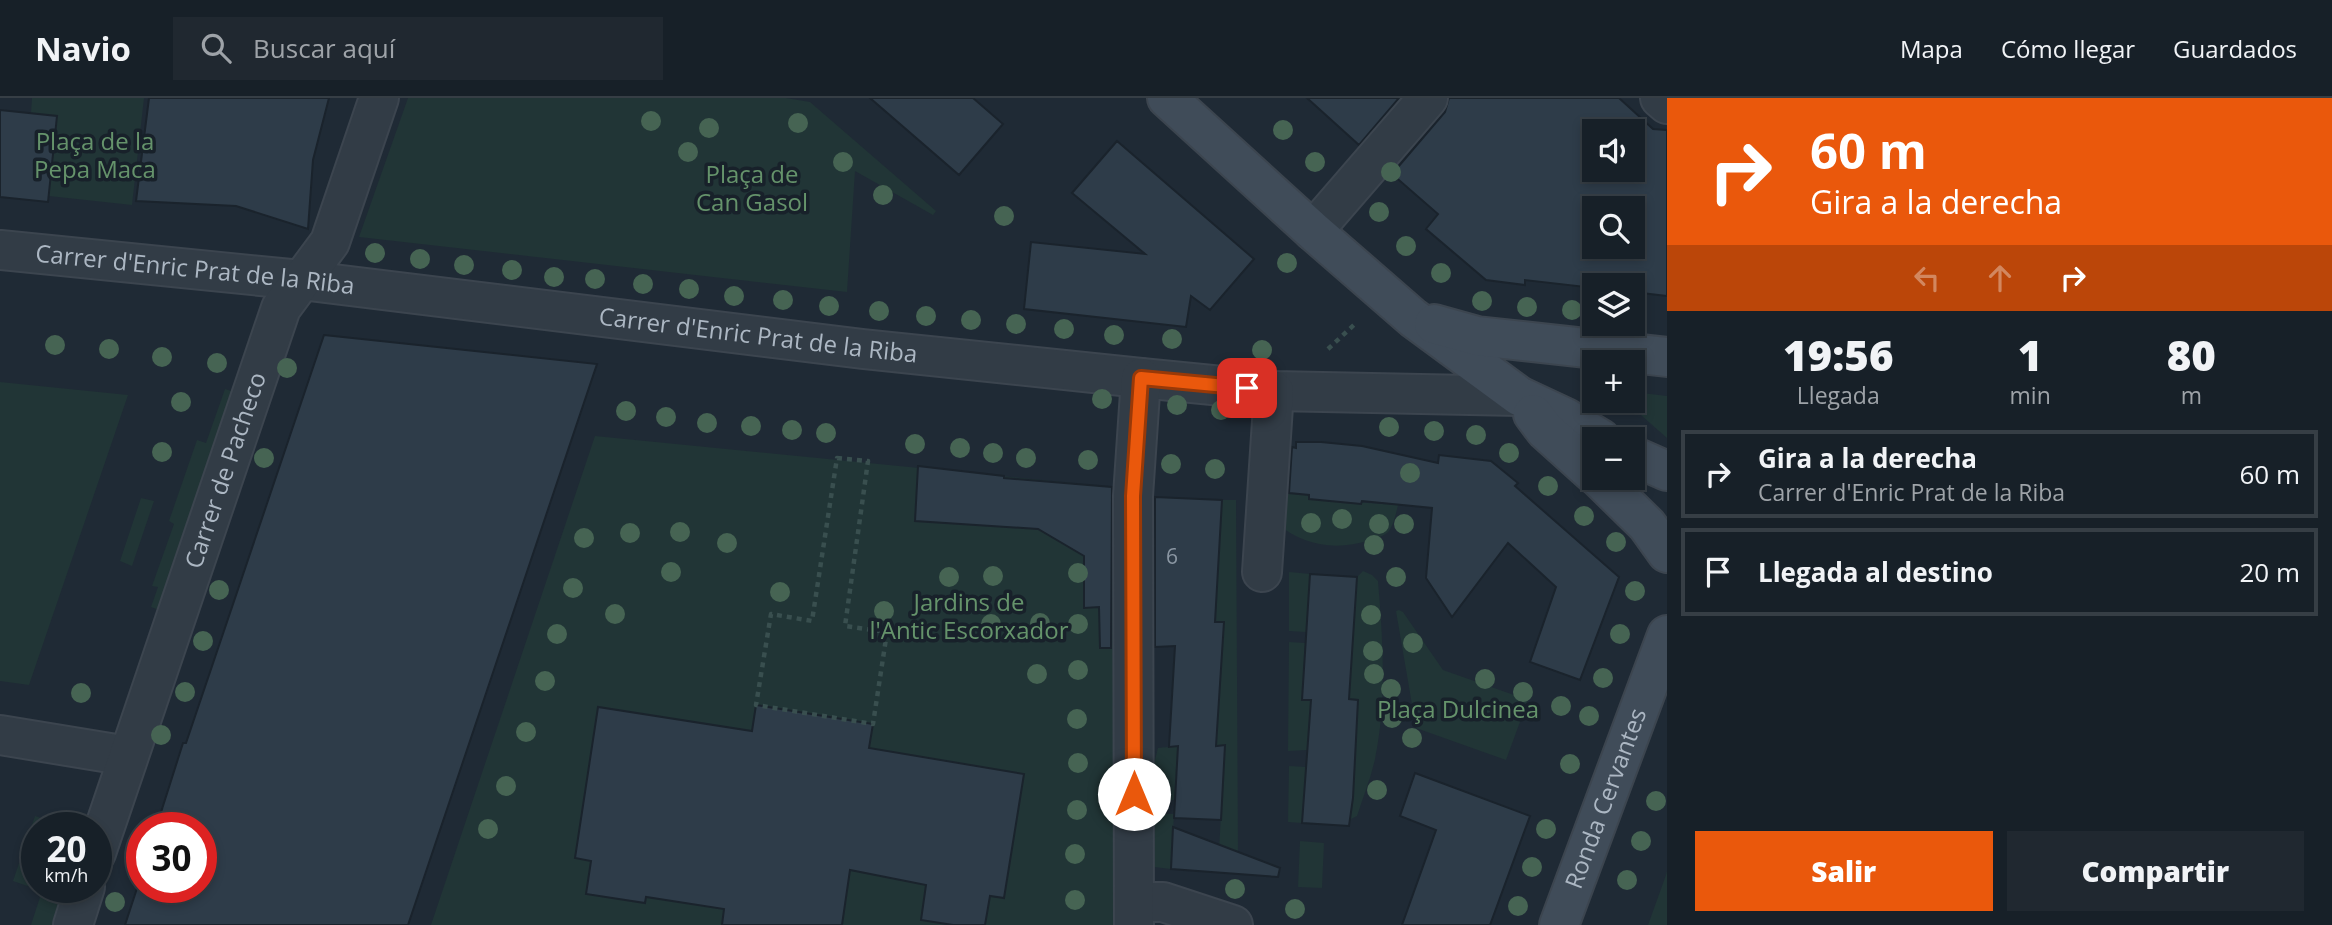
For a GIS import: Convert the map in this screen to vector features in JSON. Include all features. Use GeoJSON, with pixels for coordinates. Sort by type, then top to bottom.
{"type":"FeatureCollection","features":[{"type":"Feature","properties":{"kind":"street","name":"Carrer de Pacheco"},"geometry":{"type":"LineString","coordinates":[[110,812],[281,308],[330,242],[379,98]]}},
{"type":"Feature","properties":{"kind":"street"},"geometry":{"type":"LineString","coordinates":[[1167,98],[1313,232],[1413,318],[1519,396],[1582,428]]}},
{"type":"Feature","properties":{"kind":"street"},"geometry":{"type":"LineString","coordinates":[[1313,232],[1428,98]]}},
{"type":"Feature","properties":{"kind":"street"},"geometry":{"type":"LineString","coordinates":[[1660,98],[1667,104]]}},
{"type":"Feature","properties":{"kind":"street","name":"Carrer d'Enric Prat de la Riba"},"geometry":{"type":"LineString","coordinates":[[0,250],[301,280],[863,349],[1274,391],[1519,396]]}},
{"type":"Feature","properties":{"kind":"street"},"geometry":{"type":"LineString","coordinates":[[1413,318],[1477,336],[1667,357]]}},
{"type":"Feature","properties":{"kind":"street"},"geometry":{"type":"LineString","coordinates":[[1141,378],[1133,496],[1134,914],[1163,902],[1233,925]]}},
{"type":"Feature","properties":{"kind":"street"},"geometry":{"type":"LineString","coordinates":[[1262,572],[1274,391]]}},
{"type":"Feature","properties":{"kind":"street"},"geometry":{"type":"LineString","coordinates":[[1519,396],[1545,430],[1582,463]]}},
{"type":"Feature","properties":{"kind":"street"},"geometry":{"type":"LineString","coordinates":[[1645,461],[1667,471]]}},
{"type":"Feature","properties":{"kind":"street"},"geometry":{"type":"LineString","coordinates":[[1611,490],[1647,524],[1667,553]]}},
{"type":"Feature","properties":{"kind":"street","name":"Ronda Cervantes"},"geometry":{"type":"LineString","coordinates":[[1559,925],[1667,635]]}},
{"type":"Feature","properties":{"kind":"street"},"geometry":{"type":"LineString","coordinates":[[0,735],[128,756]]}},
{"type":"Feature","properties":{"kind":"street"},"geometry":{"type":"LineString","coordinates":[[73,925],[80,903]]}},
{"type":"Feature","properties":{"kind":"path"},"geometry":{"type":"LineString","coordinates":[[837,458],[867,461],[845,626],[887,632],[873,724],[756,705],[763,657],[771,614],[812,621],[837,458]]}},
{"type":"Feature","properties":{"kind":"green space","name":"Plaça de la Pepa Maca"},"geometry":{"type":"Polygon","coordinates":[[[32,98],[144,98],[132,205],[49,196],[57,116],[31,113],[32,98]]]}},
{"type":"Feature","properties":{"kind":"green space","name":"Plaça de Can Gasol"},"geometry":{"type":"Polygon","coordinates":[[[408,98],[786,98],[810,102],[936,211],[933,215],[855,171],[847,292],[359,237],[408,98]]]}},
{"type":"Feature","properties":{"kind":"green space"},"geometry":{"type":"Polygon","coordinates":[[[0,382],[128,395],[29,685],[0,681],[0,382]]]}},
{"type":"Feature","properties":{"kind":"green space"},"geometry":{"type":"Polygon","coordinates":[[[225,389],[237,393],[162,611],[151,607],[158,587],[152,586],[174,524],[169,521],[197,440],[206,443],[225,389]]]}},
{"type":"Feature","properties":{"kind":"green space"},"geometry":{"type":"Polygon","coordinates":[[[1645,393],[1667,396],[1667,438],[1639,413],[1645,413],[1645,393]]]}},
{"type":"Feature","properties":{"kind":"green space","name":"Jardins de l'Antic Escorxador"},"geometry":{"type":"Polygon","coordinates":[[[595,436],[1113,487],[1115,925],[842,925],[872,724],[756,706],[722,925],[431,925],[595,436]]]}},
{"type":"Feature","properties":{"kind":"green space"},"geometry":{"type":"Polygon","coordinates":[[[1273,492],[1309,495],[1309,499],[1398,505],[1391,528],[1383,536],[1333,546],[1310,542],[1277,524],[1273,492]]]}},
{"type":"Feature","properties":{"kind":"green space"},"geometry":{"type":"Polygon","coordinates":[[[141,498],[154,501],[132,566],[120,561],[141,498]]]}},
{"type":"Feature","properties":{"kind":"green space"},"geometry":{"type":"Polygon","coordinates":[[[1222,500],[1236,500],[1238,851],[1219,850],[1225,746],[1216,746],[1224,622],[1215,622],[1222,500]]]}},
{"type":"Feature","properties":{"kind":"green space"},"geometry":{"type":"Polygon","coordinates":[[[1363,571],[1378,581],[1383,693],[1373,766],[1357,816],[1349,820],[1357,700],[1348,699],[1357,577],[1363,571]]]}},
{"type":"Feature","properties":{"kind":"green space"},"geometry":{"type":"Polygon","coordinates":[[[1289,572],[1310,574],[1306,632],[1289,631],[1289,572]]]}},
{"type":"Feature","properties":{"kind":"green space","name":"Plaça Dulcinea"},"geometry":{"type":"Polygon","coordinates":[[[1399,610],[1443,670],[1528,700],[1506,760],[1416,728],[1396,611],[1399,610]]]}},
{"type":"Feature","properties":{"kind":"green space"},"geometry":{"type":"Polygon","coordinates":[[[1289,642],[1305,643],[1302,700],[1311,700],[1307,750],[1288,751],[1289,642]]]}},
{"type":"Feature","properties":{"kind":"green space"},"geometry":{"type":"Polygon","coordinates":[[[1178,746],[1175,800],[1155,801],[1153,768],[1158,748],[1178,746]]]}},
{"type":"Feature","properties":{"kind":"green space"},"geometry":{"type":"Polygon","coordinates":[[[1289,766],[1306,767],[1302,823],[1288,822],[1289,766]]]}},
{"type":"Feature","properties":{"kind":"green space"},"geometry":{"type":"Polygon","coordinates":[[[1155,814],[1174,814],[1171,869],[1154,867],[1155,814]]]}},
{"type":"Feature","properties":{"kind":"green space"},"geometry":{"type":"Polygon","coordinates":[[[1300,841],[1324,843],[1322,888],[1298,887],[1300,841]]]}},
{"type":"Feature","properties":{"kind":"green space"},"geometry":{"type":"Polygon","coordinates":[[[21,857],[21,884],[13,881],[21,857]]]}},
{"type":"Feature","properties":{"kind":"green space"},"geometry":{"type":"Polygon","coordinates":[[[1667,871],[1667,925],[1648,925],[1666,875],[1667,871]]]}},
{"type":"Feature","properties":{"kind":"green space"},"geometry":{"type":"Polygon","coordinates":[[[38,903],[67,903],[59,925],[31,925],[38,903]]]}},
{"type":"Feature","properties":{"kind":"building"},"geometry":{"type":"Polygon","coordinates":[[[149,98],[329,98],[313,160],[308,229],[236,206],[136,201],[149,98]]]}},
{"type":"Feature","properties":{"kind":"building"},"geometry":{"type":"Polygon","coordinates":[[[870,98],[973,98],[1003,124],[959,175],[870,98]]]}},
{"type":"Feature","properties":{"kind":"building"},"geometry":{"type":"Polygon","coordinates":[[[1307,98],[1399,98],[1359,145],[1307,98]]]}},
{"type":"Feature","properties":{"kind":"building"},"geometry":{"type":"Polygon","coordinates":[[[1449,98],[1619,98],[1642,119],[1582,119],[1582,182],[1645,182],[1645,122],[1653,129],[1667,130],[1667,296],[1645,293],[1645,273],[1582,273],[1582,287],[1525,280],[1525,285],[1486,280],[1426,229],[1438,214],[1392,174],[1445,112],[1449,98]]]}},
{"type":"Feature","properties":{"kind":"building"},"geometry":{"type":"Polygon","coordinates":[[[0,110],[57,116],[48,202],[0,197],[0,110]]]}},
{"type":"Feature","properties":{"kind":"building"},"geometry":{"type":"Polygon","coordinates":[[[1117,141],[1254,259],[1210,310],[1191,296],[1186,327],[1024,309],[1031,242],[1145,254],[1072,193],[1117,141]]]}},
{"type":"Feature","properties":{"kind":"building"},"geometry":{"type":"Polygon","coordinates":[[[324,335],[597,364],[408,925],[125,925],[132,903],[217,903],[217,812],[161,812],[183,743],[186,743],[324,335]]]}},
{"type":"Feature","properties":{"kind":"building"},"geometry":{"type":"Polygon","coordinates":[[[1296,442],[1362,446],[1438,463],[1439,455],[1491,461],[1518,483],[1515,486],[1619,577],[1580,680],[1530,662],[1556,587],[1508,543],[1452,617],[1426,578],[1432,508],[1309,499],[1309,495],[1289,493],[1292,447],[1296,448],[1296,442]]]}},
{"type":"Feature","properties":{"kind":"building"},"geometry":{"type":"Polygon","coordinates":[[[918,466],[1004,478],[1112,487],[1111,648],[1100,648],[1099,607],[1084,608],[1084,556],[1038,529],[915,521],[918,466]]]}},
{"type":"Feature","properties":{"kind":"building"},"geometry":{"type":"Polygon","coordinates":[[[1155,497],[1222,500],[1215,622],[1224,622],[1216,746],[1225,745],[1221,820],[1174,818],[1178,746],[1169,747],[1175,646],[1155,647],[1155,497]]]}},
{"type":"Feature","properties":{"kind":"building"},"geometry":{"type":"Polygon","coordinates":[[[1310,574],[1357,577],[1349,699],[1358,700],[1349,826],[1302,823],[1311,700],[1302,700],[1310,574]]]}},
{"type":"Feature","properties":{"kind":"building"},"geometry":{"type":"Polygon","coordinates":[[[756,705],[873,724],[869,748],[1024,774],[1004,898],[990,896],[985,925],[953,925],[921,920],[926,885],[850,870],[842,925],[722,925],[724,909],[646,897],[645,903],[586,894],[591,861],[575,858],[598,707],[752,731],[756,705]]]}},
{"type":"Feature","properties":{"kind":"building"},"geometry":{"type":"Polygon","coordinates":[[[1415,773],[1530,816],[1490,925],[1402,925],[1436,830],[1400,816],[1415,773]]]}},
{"type":"Feature","properties":{"kind":"building"},"geometry":{"type":"Polygon","coordinates":[[[1173,827],[1280,868],[1278,877],[1171,869],[1173,827]]]}},
{"type":"Feature","properties":{"kind":"route"},"geometry":{"type":"LineString","coordinates":[[1134,794],[1133,496],[1141,378],[1247,388]]}}]}
